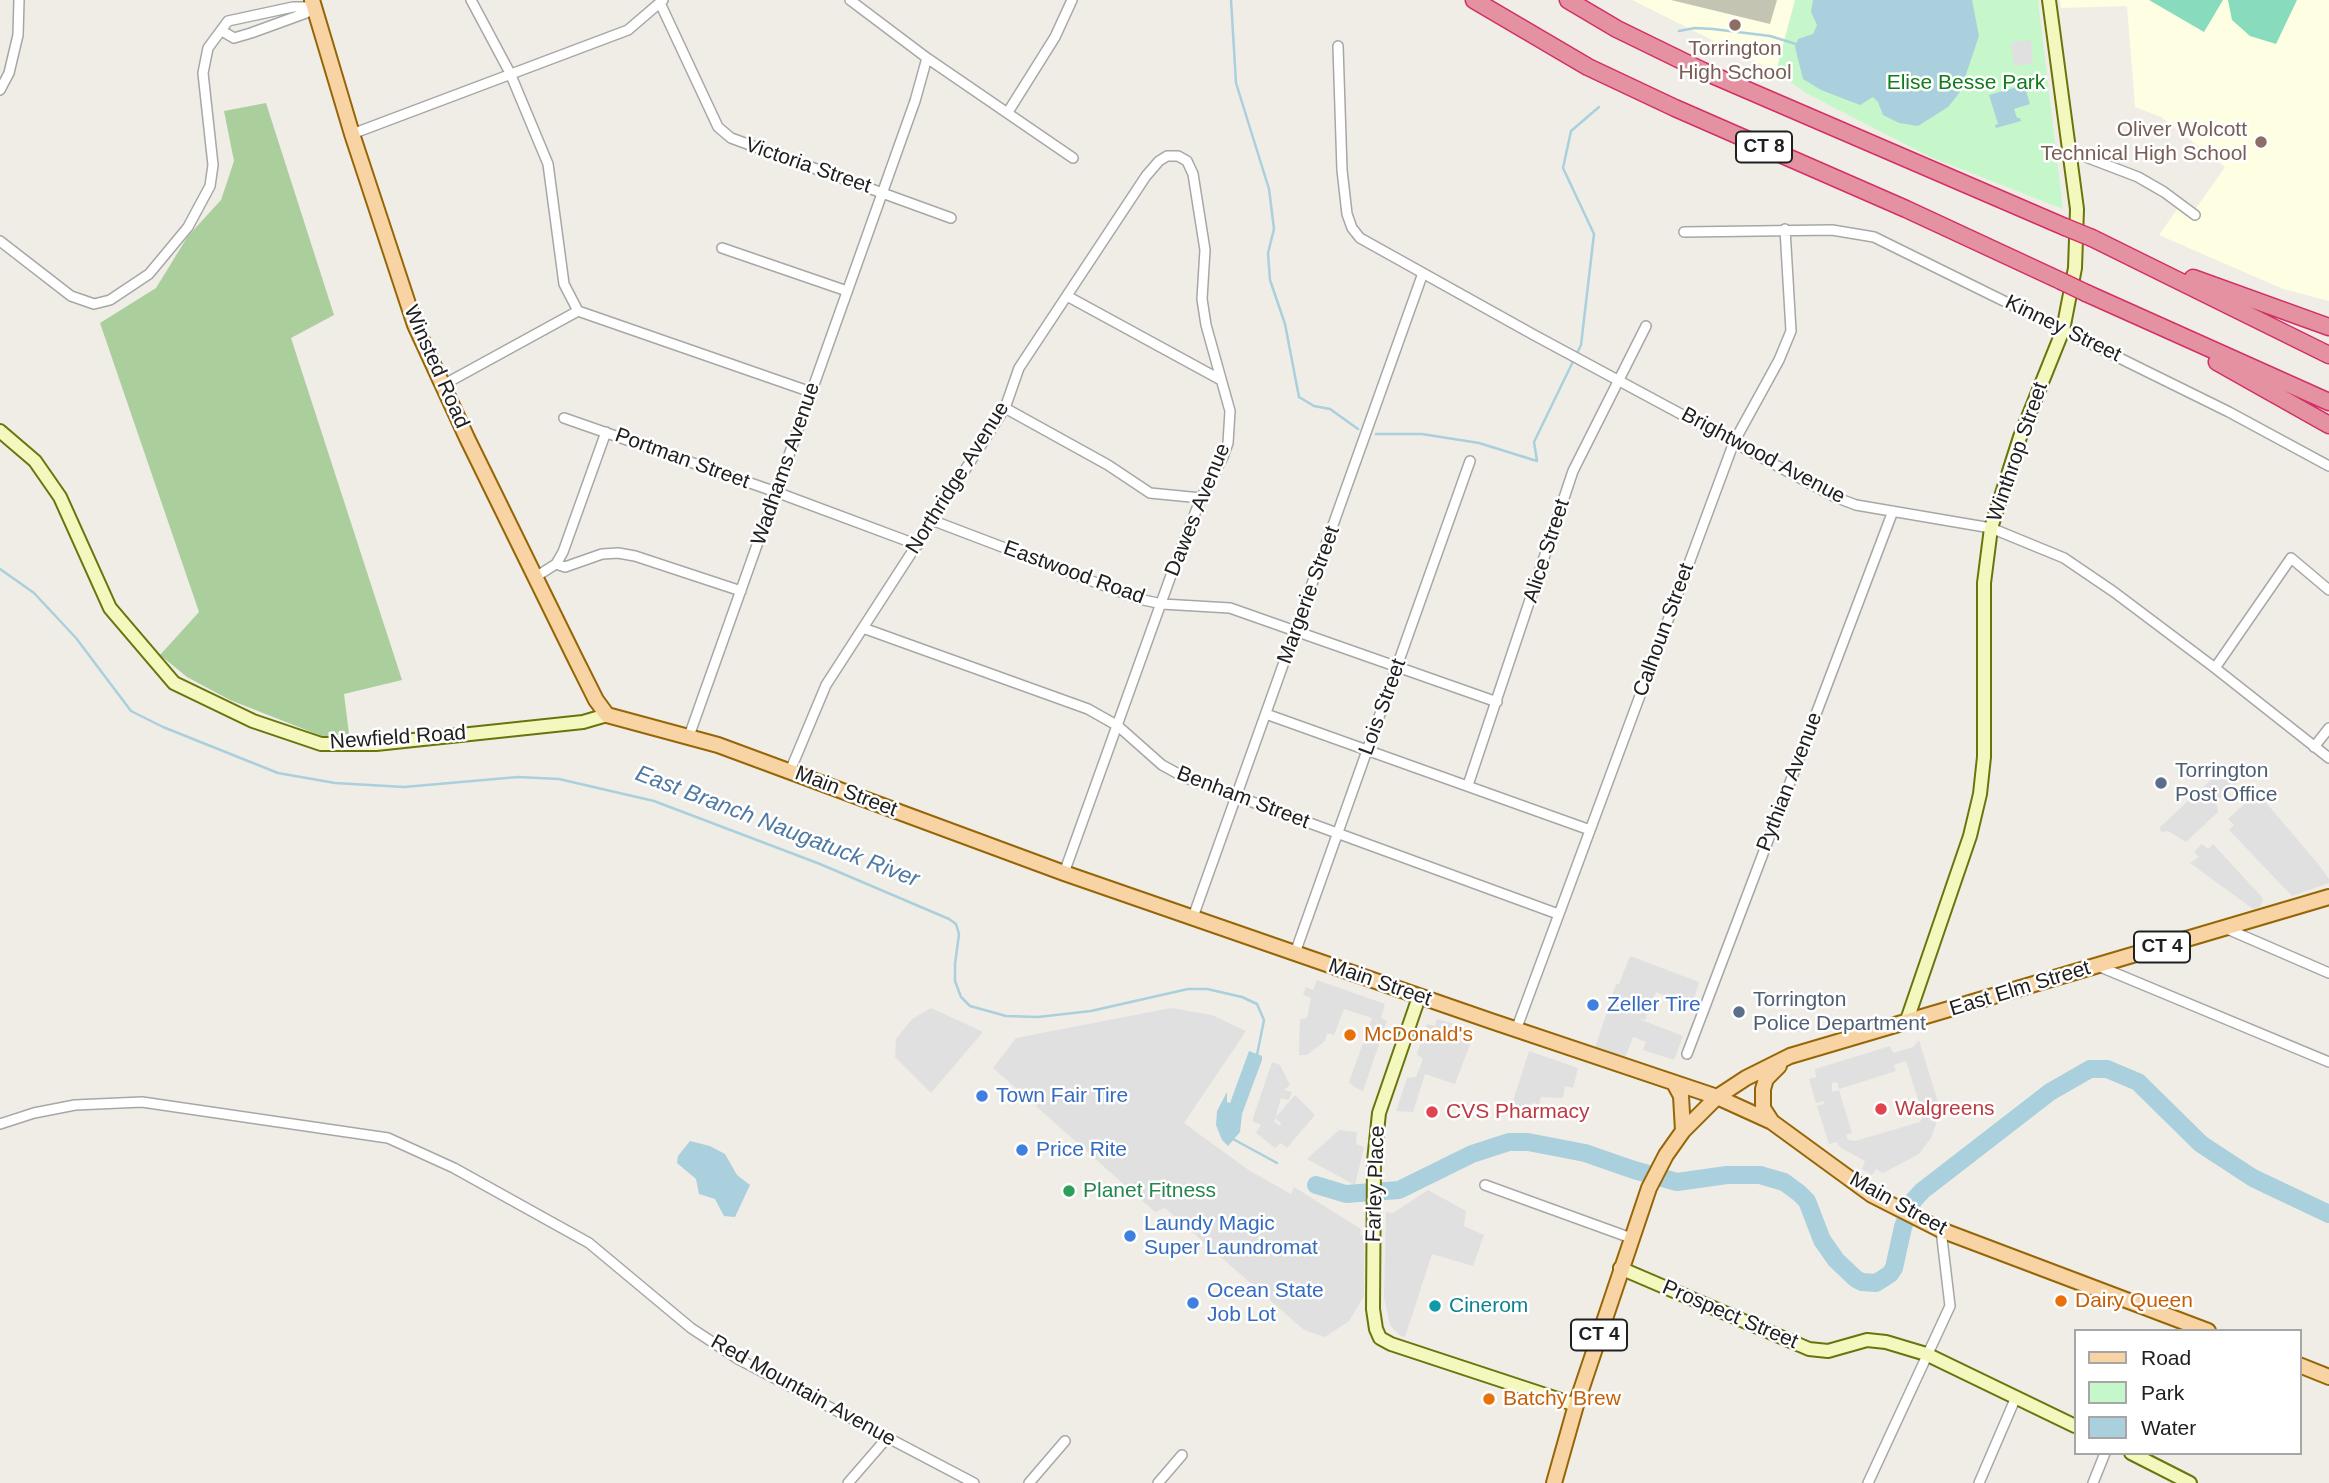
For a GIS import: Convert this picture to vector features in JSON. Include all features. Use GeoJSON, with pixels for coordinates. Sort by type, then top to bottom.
{"type":"FeatureCollection","features":[{"type":"Feature","properties":{"kind":"highway","name":"CT 8"},"geometry":{"type":"LineString","coordinates":[[1474,0],[1588,67],[1675,108],[1906,209],[2085,293],[2329,402]]}},
{"type":"Feature","properties":{"kind":"highway","name":"CT 8"},"geometry":{"type":"LineString","coordinates":[[1569,0],[1617,29],[1703,71],[2111,247],[2329,355]]}},
{"type":"Feature","properties":{"kind":"highway"},"geometry":{"type":"LineString","coordinates":[[2111,247],[2329,327]]}},
{"type":"Feature","properties":{"kind":"highway"},"geometry":{"type":"LineString","coordinates":[[2145,320],[2329,425]]}},
{"type":"Feature","properties":{"kind":"main road","name":"Winsted Road"},"geometry":{"type":"LineString","coordinates":[[313,3],[352,134],[415,325],[467,438],[586,679],[607,715]]}},
{"type":"Feature","properties":{"kind":"main road","name":"Main Street"},"geometry":{"type":"LineString","coordinates":[[607,715],[689,736],[1064,873],[1419,997],[1717,1097],[1772,1122],[1872,1195],[1941,1230],[2203,1329]]}},
{"type":"Feature","properties":{"kind":"main road","name":"East Elm Street"},"geometry":{"type":"LineString","coordinates":[[1717,1097],[1746,1078],[1790,1056],[2329,897]]}},
{"type":"Feature","properties":{"kind":"main road"},"geometry":{"type":"LineString","coordinates":[[1772,1122],[1763,1108],[1763,1089],[1766,1079],[1790,1056]]}},
{"type":"Feature","properties":{"kind":"main road"},"geometry":{"type":"LineString","coordinates":[[1675,1084],[1681,1096],[1683,1131]]}},
{"type":"Feature","properties":{"kind":"main road","name":"CT 4"},"geometry":{"type":"LineString","coordinates":[[1554,1483],[1620,1268],[1649,1188],[1666,1155],[1683,1131],[1717,1097]]}},
{"type":"Feature","properties":{"kind":"main road"},"geometry":{"type":"LineString","coordinates":[[2301,1366],[2329,1377]]}},
{"type":"Feature","properties":{"kind":"street"},"geometry":{"type":"LineString","coordinates":[[0,90],[9,73],[18,35],[19,0]]}},
{"type":"Feature","properties":{"kind":"street"},"geometry":{"type":"LineString","coordinates":[[471,0],[510,73],[548,164],[564,284],[578,311],[811,392]]}},
{"type":"Feature","properties":{"kind":"street"},"geometry":{"type":"LineString","coordinates":[[850,0],[927,58],[1073,158]]}},
{"type":"Feature","properties":{"kind":"street"},"geometry":{"type":"LineString","coordinates":[[1008,112],[1055,37],[1072,0]]}},
{"type":"Feature","properties":{"kind":"street","name":"Winthrop Street"},"geometry":{"type":"LineString","coordinates":[[1906,1023],[1970,836],[1980,794],[1984,757],[1984,583],[1991,527],[2019,441],[2063,330],[2075,268],[2077,209],[2049,0]]}},
{"type":"Feature","properties":{"kind":"street"},"geometry":{"type":"LineString","coordinates":[[352,134],[628,30],[661,1]]}},
{"type":"Feature","properties":{"kind":"street","name":"Victoria Street"},"geometry":{"type":"LineString","coordinates":[[661,1],[718,127],[731,138],[951,218]]}},
{"type":"Feature","properties":{"kind":"street"},"geometry":{"type":"LineString","coordinates":[[222,31],[233,38],[251,33],[306,13],[313,3]]}},
{"type":"Feature","properties":{"kind":"street"},"geometry":{"type":"LineString","coordinates":[[0,241],[71,296],[94,304],[110,300],[149,274],[188,227],[210,186],[213,165],[203,73],[208,48],[228,21],[313,3]]}},
{"type":"Feature","properties":{"kind":"street","name":"Brightwood Avenue"},"geometry":{"type":"LineString","coordinates":[[1338,46],[1342,170],[1347,214],[1352,228],[1360,237],[1835,497],[1856,505],[1991,527],[2064,558],[2216,668],[2329,758]]}},
{"type":"Feature","properties":{"kind":"street","name":"Wadhams Avenue"},"geometry":{"type":"LineString","coordinates":[[689,736],[927,58]]}},
{"type":"Feature","properties":{"kind":"street"},"geometry":{"type":"LineString","coordinates":[[2070,151],[2138,177],[2195,215]]}},
{"type":"Feature","properties":{"kind":"street","name":"Northridge Avenue"},"geometry":{"type":"LineString","coordinates":[[790,771],[826,685],[1005,408],[1019,368],[1146,176],[1167,156],[1178,156],[1188,162],[1193,174]]}},
{"type":"Feature","properties":{"kind":"street","name":"Dawes Avenue"},"geometry":{"type":"LineString","coordinates":[[1064,873],[1174,567],[1201,498],[1228,443],[1230,411],[1206,325],[1202,299],[1206,250],[1193,174]]}},
{"type":"Feature","properties":{"kind":"street","name":"Calhoun Street"},"geometry":{"type":"LineString","coordinates":[[1516,1030],[1734,442],[1779,360],[1791,331],[1786,229]]}},
{"type":"Feature","properties":{"kind":"street","name":"Kinney Street"},"geometry":{"type":"LineString","coordinates":[[1684,232],[1832,230],[1874,237],[2229,412],[2329,466]]}},
{"type":"Feature","properties":{"kind":"street"},"geometry":{"type":"LineString","coordinates":[[722,247],[847,291]]}},
{"type":"Feature","properties":{"kind":"street","name":"Margerie Street"},"geometry":{"type":"LineString","coordinates":[[1193,917],[1423,273]]}},
{"type":"Feature","properties":{"kind":"street"},"geometry":{"type":"LineString","coordinates":[[1067,296],[1221,380]]}},
{"type":"Feature","properties":{"kind":"street"},"geometry":{"type":"LineString","coordinates":[[443,385],[578,311]]}},
{"type":"Feature","properties":{"kind":"street","name":"Alice Street"},"geometry":{"type":"LineString","coordinates":[[1468,785],[1573,471],[1646,326]]}},
{"type":"Feature","properties":{"kind":"street"},"geometry":{"type":"LineString","coordinates":[[1005,408],[1108,465],[1150,493],[1201,498]]}},
{"type":"Feature","properties":{"kind":"street","name":"Portman Street"},"geometry":{"type":"LineString","coordinates":[[564,418],[918,545]]}},
{"type":"Feature","properties":{"kind":"street","name":"Newfield Road"},"geometry":{"type":"LineString","coordinates":[[0,431],[35,461],[60,497],[110,608],[174,683],[253,721],[321,744],[376,744],[583,722],[607,715]]}},
{"type":"Feature","properties":{"kind":"street"},"geometry":{"type":"LineString","coordinates":[[537,576],[556,564],[563,552],[606,432]]}},
{"type":"Feature","properties":{"kind":"street","name":"Lois Street"},"geometry":{"type":"LineString","coordinates":[[1295,953],[1470,461]]}},
{"type":"Feature","properties":{"kind":"street","name":"Pythian Avenue"},"geometry":{"type":"LineString","coordinates":[[1687,1054],[1893,511]]}},
{"type":"Feature","properties":{"kind":"street","name":"Eastwood Road"},"geometry":{"type":"LineString","coordinates":[[933,521],[1139,599],[1162,604],[1230,608],[1497,702]]}},
{"type":"Feature","properties":{"kind":"street"},"geometry":{"type":"LineString","coordinates":[[556,564],[565,567],[602,554],[618,552],[635,555],[741,591]]}},
{"type":"Feature","properties":{"kind":"street"},"geometry":{"type":"LineString","coordinates":[[2216,668],[2291,558],[2329,590]]}},
{"type":"Feature","properties":{"kind":"street","name":"Benham Street"},"geometry":{"type":"LineString","coordinates":[[863,628],[1088,709],[1118,726],[1162,765],[1184,777],[1558,914]]}},
{"type":"Feature","properties":{"kind":"street"},"geometry":{"type":"LineString","coordinates":[[1266,715],[1590,830]]}},
{"type":"Feature","properties":{"kind":"street"},"geometry":{"type":"LineString","coordinates":[[2314,747],[2329,728]]}},
{"type":"Feature","properties":{"kind":"street"},"geometry":{"type":"LineString","coordinates":[[2225,928],[2329,973]]}},
{"type":"Feature","properties":{"kind":"street"},"geometry":{"type":"LineString","coordinates":[[2098,966],[2329,1062]]}},
{"type":"Feature","properties":{"kind":"street","name":"Farley Place"},"geometry":{"type":"LineString","coordinates":[[1419,997],[1379,1113],[1374,1179],[1373,1309],[1378,1335],[1396,1346],[1576,1405]]}},
{"type":"Feature","properties":{"kind":"street","name":"Red Mountain Avenue"},"geometry":{"type":"LineString","coordinates":[[0,1124],[34,1113],[75,1105],[142,1102],[388,1138],[454,1168],[589,1243],[691,1328],[738,1359],[975,1483]]}},
{"type":"Feature","properties":{"kind":"street"},"geometry":{"type":"LineString","coordinates":[[1485,1185],[1631,1238]]}},
{"type":"Feature","properties":{"kind":"street"},"geometry":{"type":"LineString","coordinates":[[1868,1483],[1950,1306],[1941,1230]]}},
{"type":"Feature","properties":{"kind":"street","name":"Prospect Street"},"geometry":{"type":"LineString","coordinates":[[1620,1268],[1809,1349],[1828,1351],[1867,1340],[1886,1342],[1926,1354],[2074,1426]]}},
{"type":"Feature","properties":{"kind":"street"},"geometry":{"type":"LineString","coordinates":[[1979,1483],[2016,1397]]}},
{"type":"Feature","properties":{"kind":"street"},"geometry":{"type":"LineString","coordinates":[[848,1483],[887,1438]]}},
{"type":"Feature","properties":{"kind":"street"},"geometry":{"type":"LineString","coordinates":[[1029,1483],[1065,1441]]}},
{"type":"Feature","properties":{"kind":"street"},"geometry":{"type":"LineString","coordinates":[[1158,1483],[1182,1455]]}},
{"type":"Feature","properties":{"kind":"street"},"geometry":{"type":"LineString","coordinates":[[2093,1483],[2104,1455]]}},
{"type":"Feature","properties":{"kind":"street"},"geometry":{"type":"LineString","coordinates":[[2135,1455],[2190,1483]]}},
{"type":"Feature","properties":{"kind":"shaded area","name":"Torrington High School"},"geometry":{"type":"Polygon","coordinates":[[[1632,0],[1795,0],[1776,72],[1632,0]]]}},
{"type":"Feature","properties":{"kind":"shaded area"},"geometry":{"type":"Polygon","coordinates":[[[1671,0],[1777,0],[1770,24],[1671,0]]]}},
{"type":"Feature","properties":{"kind":"shaded area","name":"Oliver Wolcott Technical High School"},"geometry":{"type":"Polygon","coordinates":[[[2060,0],[2329,0],[2329,301],[2283,289],[2159,235],[2178,208],[2190,217],[2225,167],[2161,117],[2135,107],[2127,6],[2061,8],[2060,0]]]}},
{"type":"Feature","properties":{"kind":"shaded area"},"geometry":{"type":"Polygon","coordinates":[[[2031,40],[2033,63],[2014,66],[2011,42],[2031,40]]]}},
{"type":"Feature","properties":{"kind":"shaded area"},"geometry":{"type":"Polygon","coordinates":[[[2227,776],[2238,782],[2216,802],[2218,812],[2186,842],[2168,831],[2161,832],[2160,827],[2213,778],[2227,776]]]}},
{"type":"Feature","properties":{"kind":"shaded area"},"geometry":{"type":"Polygon","coordinates":[[[2252,797],[2258,804],[2263,799],[2319,865],[2329,883],[2292,896],[2229,830],[2234,825],[2228,819],[2252,797]]]}},
{"type":"Feature","properties":{"kind":"shaded area"},"geometry":{"type":"Polygon","coordinates":[[[2202,844],[2208,849],[2213,844],[2260,895],[2263,899],[2260,907],[2253,909],[2190,863],[2199,857],[2194,852],[2202,844]]]}},
{"type":"Feature","properties":{"kind":"shaded area"},"geometry":{"type":"Polygon","coordinates":[[[1630,956],[1699,982],[1694,999],[1690,998],[1688,1004],[1656,992],[1645,1020],[1639,1019],[1683,1036],[1674,1060],[1643,1050],[1646,1042],[1633,1037],[1625,1058],[1595,1048],[1616,984],[1619,984],[1630,956]]]}},
{"type":"Feature","properties":{"kind":"shaded area"},"geometry":{"type":"Polygon","coordinates":[[[1317,980],[1385,1004],[1381,1018],[1387,1021],[1363,1091],[1349,1082],[1372,1018],[1344,1009],[1334,1035],[1327,1033],[1325,1041],[1307,1055],[1299,1055],[1300,1019],[1307,1018],[1311,998],[1303,995],[1306,987],[1313,990],[1317,980]]]}},
{"type":"Feature","properties":{"kind":"shaded area"},"geometry":{"type":"Polygon","coordinates":[[[931,1008],[983,1032],[931,1093],[895,1057],[896,1039],[912,1019],[931,1008]]]}},
{"type":"Feature","properties":{"kind":"shaded area"},"geometry":{"type":"Polygon","coordinates":[[[1171,1008],[1212,1015],[1246,1031],[1184,1123],[1250,1171],[1291,1194],[1294,1187],[1361,1229],[1360,1234],[1364,1237],[1364,1296],[1349,1321],[1325,1337],[1304,1330],[1165,1208],[1155,1212],[993,1068],[1016,1038],[1171,1008]]]}},
{"type":"Feature","properties":{"kind":"shaded area"},"geometry":{"type":"Polygon","coordinates":[[[1437,1019],[1452,1023],[1450,1031],[1467,1031],[1474,1034],[1455,1084],[1425,1074],[1413,1112],[1396,1111],[1407,1078],[1416,1077],[1423,1059],[1417,1054],[1427,1024],[1435,1026],[1437,1019]]]}},
{"type":"Feature","properties":{"kind":"shaded area"},"geometry":{"type":"Polygon","coordinates":[[[1919,1040],[1938,1102],[1932,1109],[1936,1124],[1931,1138],[1919,1154],[1883,1173],[1876,1169],[1872,1175],[1862,1169],[1865,1161],[1841,1148],[1836,1142],[1829,1144],[1817,1106],[1824,1104],[1824,1101],[1816,1103],[1809,1079],[1816,1077],[1815,1069],[1890,1046],[1893,1053],[1913,1047],[1919,1040]],[[1906,1061],[1894,1065],[1896,1071],[1839,1089],[1837,1082],[1832,1083],[1832,1092],[1839,1090],[1852,1133],[1846,1135],[1848,1140],[1855,1141],[1920,1122],[1923,1116],[1906,1061]]]}},
{"type":"Feature","properties":{"kind":"shaded area"},"geometry":{"type":"Polygon","coordinates":[[[1529,1051],[1578,1068],[1573,1088],[1565,1086],[1563,1098],[1541,1097],[1539,1105],[1534,1103],[1522,1107],[1512,1104],[1529,1051]]]}},
{"type":"Feature","properties":{"kind":"shaded area"},"geometry":{"type":"Polygon","coordinates":[[[1272,1062],[1280,1065],[1290,1085],[1284,1090],[1292,1092],[1289,1100],[1281,1098],[1275,1118],[1295,1095],[1315,1115],[1287,1148],[1281,1143],[1275,1148],[1256,1133],[1261,1125],[1252,1121],[1272,1062]]]}},
{"type":"Feature","properties":{"kind":"shaded area"},"geometry":{"type":"Polygon","coordinates":[[[1339,1130],[1357,1132],[1356,1144],[1364,1147],[1355,1185],[1307,1159],[1339,1130]]]}},
{"type":"Feature","properties":{"kind":"shaded area"},"geometry":{"type":"Polygon","coordinates":[[[1428,1190],[1466,1211],[1464,1226],[1484,1235],[1473,1266],[1432,1254],[1405,1337],[1399,1335],[1390,1325],[1384,1298],[1386,1212],[1393,1213],[1428,1190]]]}},
{"type":"Feature","properties":{"kind":"green space","name":"Elise Besse Park"},"geometry":{"type":"Polygon","coordinates":[[[1795,0],[2038,0],[2063,209],[1928,156],[1806,93],[1776,72],[1795,0]]]}},
{"type":"Feature","properties":{"kind":"green space"},"geometry":{"type":"Polygon","coordinates":[[[2149,0],[2223,0],[2204,32],[2149,0]]]}},
{"type":"Feature","properties":{"kind":"green space"},"geometry":{"type":"Polygon","coordinates":[[[2228,0],[2297,0],[2276,44],[2250,36],[2232,20],[2228,0]]]}},
{"type":"Feature","properties":{"kind":"green space"},"geometry":{"type":"Polygon","coordinates":[[[266,103],[334,315],[291,338],[402,680],[344,694],[349,734],[324,737],[230,700],[187,677],[160,655],[199,612],[100,323],[156,288],[188,236],[221,200],[234,161],[224,111],[266,103]]]}},
{"type":"Feature","properties":{"kind":"water"},"geometry":{"type":"Polygon","coordinates":[[[1813,0],[1972,0],[1979,36],[1960,92],[1948,107],[1918,126],[1899,123],[1883,115],[1873,97],[1860,105],[1821,90],[1803,79],[1795,47],[1798,39],[1813,34],[1817,25],[1811,12],[1813,0]]]}},
{"type":"Feature","properties":{"kind":"water"},"geometry":{"type":"Polygon","coordinates":[[[2024,85],[2030,104],[2014,109],[2021,121],[1996,128],[1995,125],[1998,124],[1989,95],[2024,85]]]}},
{"type":"Feature","properties":{"kind":"water"},"geometry":{"type":"Polygon","coordinates":[[[1249,1051],[1262,1056],[1262,1060],[1242,1114],[1240,1132],[1228,1146],[1222,1140],[1216,1125],[1217,1111],[1227,1092],[1227,1102],[1230,1103],[1249,1051]]]}},
{"type":"Feature","properties":{"kind":"water"},"geometry":{"type":"Polygon","coordinates":[[[690,1141],[710,1146],[725,1154],[737,1175],[750,1185],[735,1217],[724,1216],[715,1199],[699,1194],[696,1179],[677,1163],[678,1156],[690,1141]]]}},
{"type":"Feature","properties":{"kind":"waterway"},"geometry":{"type":"LineString","coordinates":[[1231,0],[1236,83],[1269,189],[1274,229],[1268,253],[1270,280],[1285,324],[1299,397],[1314,406],[1330,409],[1358,429]]}},
{"type":"Feature","properties":{"kind":"waterway"},"geometry":{"type":"LineString","coordinates":[[1679,31],[1713,29],[1770,36],[1796,44]]}},
{"type":"Feature","properties":{"kind":"waterway"},"geometry":{"type":"LineString","coordinates":[[1376,434],[1422,434],[1479,443],[1537,461],[1534,442],[1581,345],[1594,234],[1563,168],[1571,131],[1599,107]]}},
{"type":"Feature","properties":{"kind":"waterway","name":"East Branch Naugatuck River"},"geometry":{"type":"LineString","coordinates":[[0,569],[34,593],[76,638],[131,711],[163,727],[278,773],[335,783],[404,787],[518,777],[559,779],[654,801],[820,864],[949,919],[956,924],[959,934],[955,981],[961,997],[970,1006],[1006,1016],[1038,1017],[1091,1011],[1188,989],[1207,989],[1242,997],[1257,1004],[1264,1020],[1257,1055]]}},
{"type":"Feature","properties":{"kind":"waterway","name":"East Branch Naugatuck River"},"geometry":{"type":"LineString","coordinates":[[1316,1185],[1346,1194],[1399,1190],[1472,1154],[1509,1142],[1528,1142],[1585,1153],[1677,1182],[1727,1175],[1760,1175],[1784,1182],[1799,1193],[1807,1201],[1822,1240],[1836,1260],[1856,1279],[1876,1283],[1894,1268],[1903,1227],[1913,1201],[1922,1191],[2050,1092],[2090,1069],[2107,1069],[2138,1082],[2201,1144],[2253,1178],[2329,1214]]}},
{"type":"Feature","properties":{"kind":"waterway","name":"East Branch Naugatuck River"},"geometry":{"type":"LineString","coordinates":[[1233,1139],[1277,1163]]}},
{"type":"Feature","properties":{"kind":"place","name":"Torrington High School"},"geometry":{"type":"Point","coordinates":[1735,25]}},
{"type":"Feature","properties":{"kind":"place","name":"Oliver Wolcott Technical High School"},"geometry":{"type":"Point","coordinates":[2261,142]}},
{"type":"Feature","properties":{"kind":"place","name":"Torrington Post Office"},"geometry":{"type":"Point","coordinates":[2161,783]}},
{"type":"Feature","properties":{"kind":"place","name":"Zeller Tire"},"geometry":{"type":"Point","coordinates":[1593,1005]}},
{"type":"Feature","properties":{"kind":"place","name":"Torrington Police Department"},"geometry":{"type":"Point","coordinates":[1739,1012]}},
{"type":"Feature","properties":{"kind":"place","name":"McDonald's"},"geometry":{"type":"Point","coordinates":[1350,1035]}},
{"type":"Feature","properties":{"kind":"place","name":"Town Fair Tire"},"geometry":{"type":"Point","coordinates":[982,1096]}},
{"type":"Feature","properties":{"kind":"place","name":"Walgreens"},"geometry":{"type":"Point","coordinates":[1881,1109]}},
{"type":"Feature","properties":{"kind":"place","name":"CVS Pharmacy"},"geometry":{"type":"Point","coordinates":[1432,1112]}},
{"type":"Feature","properties":{"kind":"place","name":"Price Rite"},"geometry":{"type":"Point","coordinates":[1022,1150]}},
{"type":"Feature","properties":{"kind":"place","name":"Planet Fitness"},"geometry":{"type":"Point","coordinates":[1069,1191]}},
{"type":"Feature","properties":{"kind":"place","name":"Laundy Magic Super Laundromat"},"geometry":{"type":"Point","coordinates":[1130,1236]}},
{"type":"Feature","properties":{"kind":"place","name":"Dairy Queen"},"geometry":{"type":"Point","coordinates":[2061,1301]}},
{"type":"Feature","properties":{"kind":"place","name":"Ocean State Job Lot"},"geometry":{"type":"Point","coordinates":[1193,1303]}},
{"type":"Feature","properties":{"kind":"place","name":"Cinerom"},"geometry":{"type":"Point","coordinates":[1435,1306]}},
{"type":"Feature","properties":{"kind":"place","name":"Batchy Brew"},"geometry":{"type":"Point","coordinates":[1489,1399]}}]}
